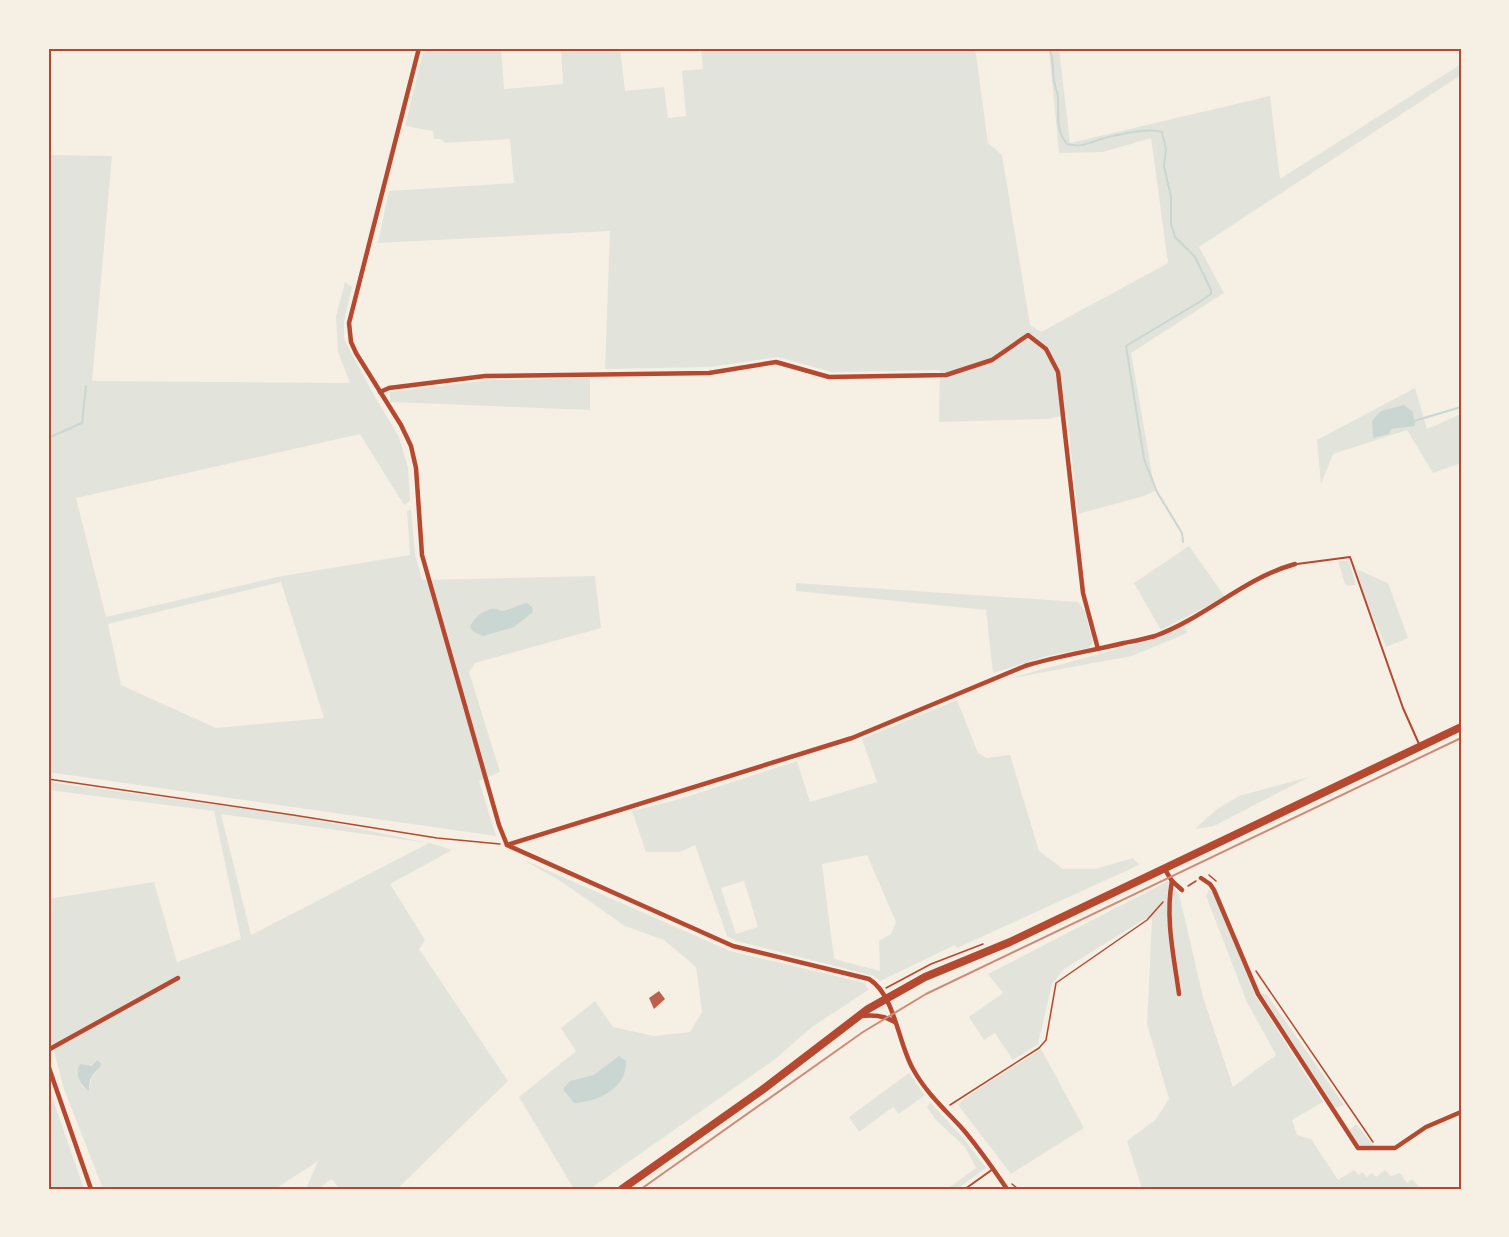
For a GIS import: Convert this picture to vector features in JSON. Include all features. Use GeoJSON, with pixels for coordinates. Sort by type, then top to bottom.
{"type":"FeatureCollection","features":[{"type":"Feature","properties":{"kind":"main road"},"geometry":{"type":"LineString","coordinates":[[622,1189],[762,1090],[859,1016],[883,994],[1010,942],[1461,727]]}},
{"type":"Feature","properties":{"kind":"street"},"geometry":{"type":"LineString","coordinates":[[419,48],[349,323],[351,342],[401,425],[411,446],[416,468],[422,555],[499,825],[507,845],[733,946],[869,979],[877,984],[914,1071],[944,1110],[968,1135],[1007,1189]]}},
{"type":"Feature","properties":{"kind":"street"},"geometry":{"type":"LineString","coordinates":[[380,392],[389,388],[485,376],[709,373],[776,362],[829,377],[946,375],[992,360],[1028,335],[1046,349],[1058,372],[1083,593],[1098,649]]}},
{"type":"Feature","properties":{"kind":"street"},"geometry":{"type":"LineString","coordinates":[[507,845],[852,738],[1007,672],[1052,658],[1155,636],[1207,610],[1259,577],[1295,564]]}},
{"type":"Feature","properties":{"kind":"street"},"geometry":{"type":"LineString","coordinates":[[1164,868],[1172,881],[1182,890]]}},
{"type":"Feature","properties":{"kind":"street"},"geometry":{"type":"LineString","coordinates":[[1201,878],[1215,890],[1258,994],[1358,1148],[1395,1148],[1426,1127],[1461,1112]]}},
{"type":"Feature","properties":{"kind":"street"},"geometry":{"type":"LineString","coordinates":[[1172,881],[1168,898],[1179,994]]}},
{"type":"Feature","properties":{"kind":"street"},"geometry":{"type":"LineString","coordinates":[[48,1050],[178,978]]}},
{"type":"Feature","properties":{"kind":"street"},"geometry":{"type":"LineString","coordinates":[[859,1016],[877,1015],[895,1022]]}},
{"type":"Feature","properties":{"kind":"street"},"geometry":{"type":"LineString","coordinates":[[48,1065],[91,1189]]}},
{"type":"Feature","properties":{"kind":"lane"},"geometry":{"type":"LineString","coordinates":[[1295,564],[1350,557],[1403,708],[1420,746]]}},
{"type":"Feature","properties":{"kind":"lane"},"geometry":{"type":"LineString","coordinates":[[965,1189],[993,1169]]}},
{"type":"Feature","properties":{"kind":"path"},"geometry":{"type":"LineString","coordinates":[[48,779],[292,814],[437,838],[507,845]]}},
{"type":"Feature","properties":{"kind":"path"},"geometry":{"type":"LineString","coordinates":[[1182,890],[1201,878],[1212,876],[1218,884]]}},
{"type":"Feature","properties":{"kind":"path"},"geometry":{"type":"LineString","coordinates":[[944,1110],[1039,1048],[1046,1040],[1056,983],[1147,921],[1168,898]]}},
{"type":"Feature","properties":{"kind":"path"},"geometry":{"type":"LineString","coordinates":[[883,994],[931,964],[983,944]]}},
{"type":"Feature","properties":{"kind":"path"},"geometry":{"type":"LineString","coordinates":[[1254,968],[1378,1148]]}},
{"type":"Feature","properties":{"kind":"shaded area"},"geometry":{"type":"Polygon","coordinates":[[[424,48],[501,48],[504,89],[563,84],[561,48],[620,48],[625,91],[664,87],[668,118],[686,116],[682,71],[703,69],[701,48],[975,48],[988,143],[1002,155],[1030,325],[1041,332],[1168,263],[1151,138],[1103,152],[1059,153],[1049,48],[1059,48],[1070,143],[1270,96],[1280,179],[1461,64],[1461,75],[1199,247],[1224,293],[1131,353],[1155,491],[1078,514],[1067,415],[1047,419],[939,422],[940,370],[832,372],[778,357],[710,367],[605,369],[610,231],[378,243],[389,191],[514,183],[510,139],[445,143],[441,139],[434,139],[433,131],[405,126],[424,48]]]}},
{"type":"Feature","properties":{"kind":"shaded area"},"geometry":{"type":"Polygon","coordinates":[[[48,155],[112,156],[92,381],[350,383],[338,352],[336,317],[345,282],[352,287],[344,321],[344,339],[399,437],[408,468],[410,501],[404,505],[360,434],[76,498],[106,617],[277,577],[410,555],[407,511],[411,509],[415,554],[422,580],[595,576],[601,628],[475,663],[469,672],[500,772],[479,781],[496,836],[48,772],[48,155]],[[281,582],[108,624],[121,685],[216,728],[324,718],[281,582]]]}},
{"type":"Feature","properties":{"kind":"shaded area"},"geometry":{"type":"Polygon","coordinates":[[[590,378],[590,410],[390,402],[390,392],[490,380],[590,378]]]}},
{"type":"Feature","properties":{"kind":"shaded area"},"geometry":{"type":"Polygon","coordinates":[[[1415,388],[1427,429],[1461,414],[1461,463],[1433,473],[1407,430],[1333,454],[1321,484],[1317,440],[1415,388]]]}},
{"type":"Feature","properties":{"kind":"shaded area"},"geometry":{"type":"Polygon","coordinates":[[[1404,405],[1413,412],[1415,426],[1391,429],[1389,434],[1373,438],[1372,421],[1381,411],[1404,405]]]}},
{"type":"Feature","properties":{"kind":"shaded area"},"geometry":{"type":"Polygon","coordinates":[[[1189,546],[1225,597],[1161,630],[1134,583],[1189,546]]]}},
{"type":"Feature","properties":{"kind":"shaded area"},"geometry":{"type":"Polygon","coordinates":[[[1338,561],[1349,561],[1356,585],[1345,584],[1338,561]]]}},
{"type":"Feature","properties":{"kind":"shaded area"},"geometry":{"type":"Polygon","coordinates":[[[1356,569],[1388,583],[1408,638],[1386,647],[1367,603],[1356,569]]]}},
{"type":"Feature","properties":{"kind":"shaded area"},"geometry":{"type":"Polygon","coordinates":[[[796,583],[1078,602],[1085,611],[1093,642],[1089,648],[1047,656],[993,673],[986,610],[796,591],[796,583]]]}},
{"type":"Feature","properties":{"kind":"shaded area"},"geometry":{"type":"Polygon","coordinates":[[[527,603],[532,607],[533,612],[514,627],[483,636],[470,628],[475,618],[485,611],[493,609],[503,611],[527,603]]]}},
{"type":"Feature","properties":{"kind":"shaded area"},"geometry":{"type":"Polygon","coordinates":[[[1184,625],[1187,633],[1132,656],[1007,679],[1154,639],[1184,625]]]}},
{"type":"Feature","properties":{"kind":"shaded area"},"geometry":{"type":"Polygon","coordinates":[[[957,700],[978,753],[986,758],[1010,755],[1039,851],[1063,869],[1095,869],[1133,858],[1139,865],[957,948],[955,945],[880,981],[874,976],[736,941],[727,936],[695,845],[680,852],[646,852],[632,811],[680,799],[797,761],[810,802],[877,782],[862,739],[957,700]],[[867,855],[822,864],[834,959],[880,971],[879,941],[891,934],[896,922],[867,855]],[[744,881],[721,888],[736,934],[758,927],[744,881]]]}},
{"type":"Feature","properties":{"kind":"shaded area"},"geometry":{"type":"Polygon","coordinates":[[[1309,777],[1214,826],[1195,829],[1217,809],[1239,796],[1309,777]]]}},
{"type":"Feature","properties":{"kind":"shaded area"},"geometry":{"type":"Polygon","coordinates":[[[48,782],[291,815],[430,843],[452,850],[390,884],[425,940],[419,949],[508,1081],[397,1189],[339,1189],[332,1179],[318,1189],[306,1189],[318,1161],[275,1189],[103,1189],[64,1089],[48,1029],[48,899],[154,882],[177,962],[241,939],[214,811],[48,790],[48,782]],[[221,814],[251,935],[429,843],[221,814]],[[94,1063],[77,1073],[82,1086],[89,1091],[92,1073],[97,1071],[94,1063]]]}},
{"type":"Feature","properties":{"kind":"shaded area"},"geometry":{"type":"Polygon","coordinates":[[[522,859],[730,951],[865,983],[868,990],[812,1027],[774,1060],[590,1189],[574,1189],[519,1097],[576,1051],[561,1028],[595,1001],[613,1027],[654,1036],[690,1032],[702,1012],[696,967],[664,940],[625,926],[562,882],[522,859]]]}},
{"type":"Feature","properties":{"kind":"shaded area"},"geometry":{"type":"Polygon","coordinates":[[[1168,881],[1179,894],[1203,997],[1233,1087],[1276,1055],[1247,1002],[1206,896],[1209,889],[1216,897],[1255,995],[1323,1102],[1292,1120],[1297,1135],[1311,1139],[1338,1180],[1354,1170],[1359,1175],[1362,1172],[1367,1177],[1372,1173],[1376,1177],[1385,1170],[1391,1176],[1400,1173],[1407,1183],[1412,1179],[1421,1189],[1142,1189],[1127,1141],[1156,1119],[1169,1099],[1147,1024],[1152,919],[1148,917],[1064,969],[1052,984],[1038,1044],[1013,1060],[995,1033],[984,1040],[969,1017],[1003,993],[988,974],[1168,881]]]}},
{"type":"Feature","properties":{"kind":"shaded area"},"geometry":{"type":"Polygon","coordinates":[[[1260,992],[1267,995],[1344,1105],[1335,1108],[1260,992]]]}},
{"type":"Feature","properties":{"kind":"shaded area"},"geometry":{"type":"Polygon","coordinates":[[[1041,1049],[1084,1128],[1011,1174],[958,1105],[965,1098],[1041,1049]]]}},
{"type":"Feature","properties":{"kind":"shaded area"},"geometry":{"type":"Polygon","coordinates":[[[619,1056],[626,1061],[625,1071],[616,1086],[601,1097],[574,1103],[563,1089],[570,1081],[594,1075],[619,1056]]]}},
{"type":"Feature","properties":{"kind":"shaded area"},"geometry":{"type":"Polygon","coordinates":[[[98,1060],[101,1064],[91,1077],[89,1091],[79,1079],[78,1068],[80,1064],[91,1066],[98,1060]]]}},
{"type":"Feature","properties":{"kind":"shaded area"},"geometry":{"type":"Polygon","coordinates":[[[909,1073],[925,1095],[899,1114],[893,1107],[859,1132],[849,1117],[909,1073]]]}},
{"type":"Feature","properties":{"kind":"shaded area"},"geometry":{"type":"Polygon","coordinates":[[[48,1086],[51,1094],[84,1189],[48,1189],[48,1086]]]}},
{"type":"Feature","properties":{"kind":"shaded area"},"geometry":{"type":"Polygon","coordinates":[[[930,1102],[965,1140],[986,1168],[957,1189],[947,1189],[976,1168],[965,1147],[936,1120],[927,1107],[930,1102]]]}},
{"type":"Feature","properties":{"kind":"shaded area"},"geometry":{"type":"Polygon","coordinates":[[[1356,1124],[1374,1146],[1358,1145],[1349,1131],[1356,1124]]]}},
{"type":"Feature","properties":{"kind":"building"},"geometry":{"type":"Polygon","coordinates":[[[659,991],[665,999],[654,1009],[649,998],[659,991]]]}},
{"type":"Feature","properties":{"kind":"waterway"},"geometry":{"type":"LineString","coordinates":[[1049,48],[1058,97],[1059,128],[1067,144],[1081,145],[1138,131],[1162,132],[1166,149],[1164,166],[1171,197],[1171,224],[1175,237],[1195,257],[1211,290],[1211,294],[1201,301],[1126,346],[1144,459],[1157,492],[1182,533],[1183,542]]}},
{"type":"Feature","properties":{"kind":"waterway"},"geometry":{"type":"LineString","coordinates":[[48,438],[82,423],[86,386]]}},
{"type":"Feature","properties":{"kind":"waterway"},"geometry":{"type":"LineString","coordinates":[[1414,421],[1461,407]]}},
{"type":"Feature","properties":{"kind":"railway"},"geometry":{"type":"LineString","coordinates":[[641,1189],[863,1032],[926,994],[1461,738]]}}]}
